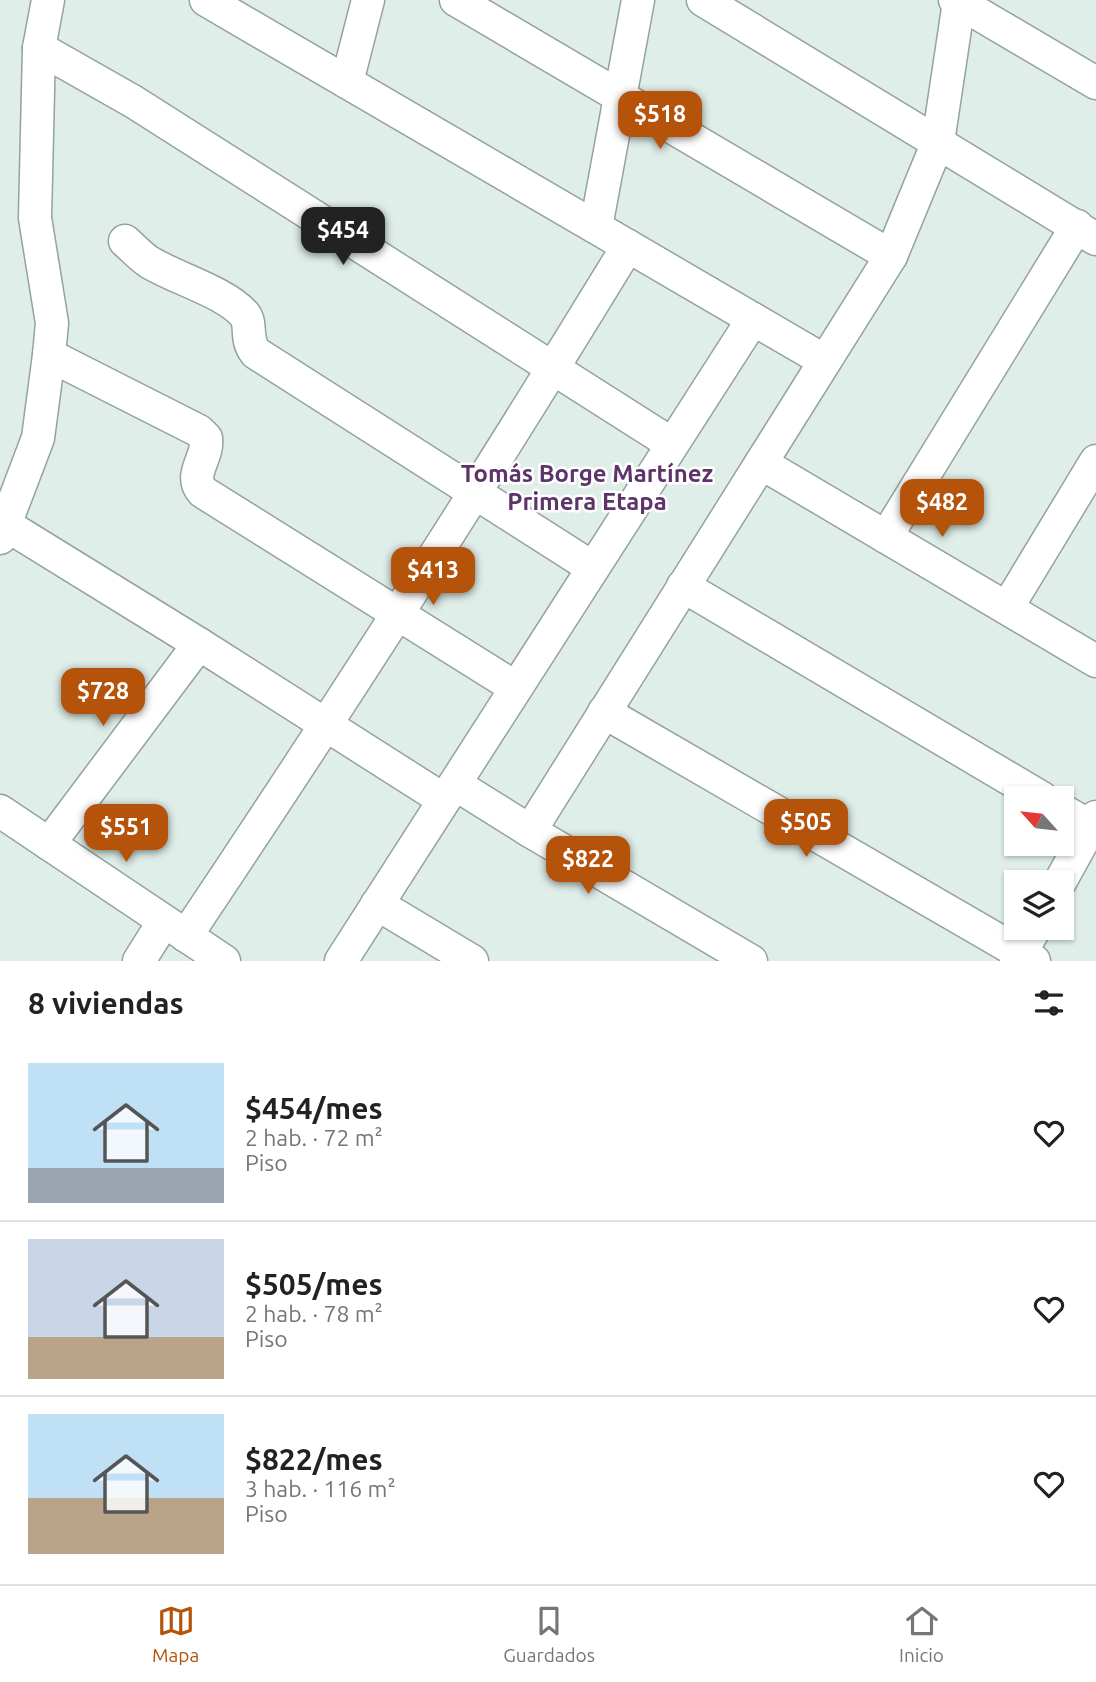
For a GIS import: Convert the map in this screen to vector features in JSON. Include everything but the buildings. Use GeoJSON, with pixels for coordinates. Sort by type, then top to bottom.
{"type":"FeatureCollection","features":[{"type":"Feature","properties":{"kind":"street"},"geometry":{"type":"LineString","coordinates":[[48,0],[39,48],[35,218],[52,323],[38,438],[3,531],[199,644],[327,725],[449,792],[530,831],[751,961]]}},
{"type":"Feature","properties":{"kind":"street"},"geometry":{"type":"LineString","coordinates":[[206,0],[825,361]]}},
{"type":"Feature","properties":{"kind":"street"},"geometry":{"type":"LineString","coordinates":[[347,82],[368,0]]}},
{"type":"Feature","properties":{"kind":"street"},"geometry":{"type":"LineString","coordinates":[[456,0],[891,256]]}},
{"type":"Feature","properties":{"kind":"street"},"geometry":{"type":"LineString","coordinates":[[596,227],[638,0]]}},
{"type":"Feature","properties":{"kind":"street"},"geometry":{"type":"LineString","coordinates":[[703,0],[1086,233],[886,537]]}},
{"type":"Feature","properties":{"kind":"street"},"geometry":{"type":"LineString","coordinates":[[530,831],[891,256],[937,142],[958,1],[1096,83]]}},
{"type":"Feature","properties":{"kind":"street"},"geometry":{"type":"LineString","coordinates":[[39,48],[134,102],[672,444]]}},
{"type":"Feature","properties":{"kind":"street"},"geometry":{"type":"LineString","coordinates":[[125,241],[151,263],[243,312],[247,318],[249,346],[256,354],[593,568]]}},
{"type":"Feature","properties":{"kind":"street"},"geometry":{"type":"LineString","coordinates":[[139,961],[175,929],[327,725],[553,370],[628,246]]}},
{"type":"Feature","properties":{"kind":"street"},"geometry":{"type":"LineString","coordinates":[[341,961],[753,319]]}},
{"type":"Feature","properties":{"kind":"street"},"geometry":{"type":"LineString","coordinates":[[49,355],[199,431],[206,438],[208,448],[196,476],[198,486],[203,492],[516,688]]}},
{"type":"Feature","properties":{"kind":"street"},"geometry":{"type":"LineString","coordinates":[[1007,608],[1096,461]]}},
{"type":"Feature","properties":{"kind":"street"},"geometry":{"type":"LineString","coordinates":[[761,463],[1096,661]]}},
{"type":"Feature","properties":{"kind":"street"},"geometry":{"type":"LineString","coordinates":[[683,586],[1022,786]]}},
{"type":"Feature","properties":{"kind":"street"},"geometry":{"type":"LineString","coordinates":[[50,844],[199,644]]}},
{"type":"Feature","properties":{"kind":"street"},"geometry":{"type":"LineString","coordinates":[[604,712],[1026,951]]}},
{"type":"Feature","properties":{"kind":"street"},"geometry":{"type":"LineString","coordinates":[[0,811],[224,961]]}},
{"type":"Feature","properties":{"kind":"street"},"geometry":{"type":"LineString","coordinates":[[1067,870],[1094,825],[1074,816]]}},
{"type":"Feature","properties":{"kind":"street"},"geometry":{"type":"LineString","coordinates":[[377,904],[472,961]]}},
{"type":"Feature","properties":{"kind":"district","name":"Tomás Borge Martínez Primera Etapa"},"geometry":{"type":"Point","coordinates":[587,487]}}]}
